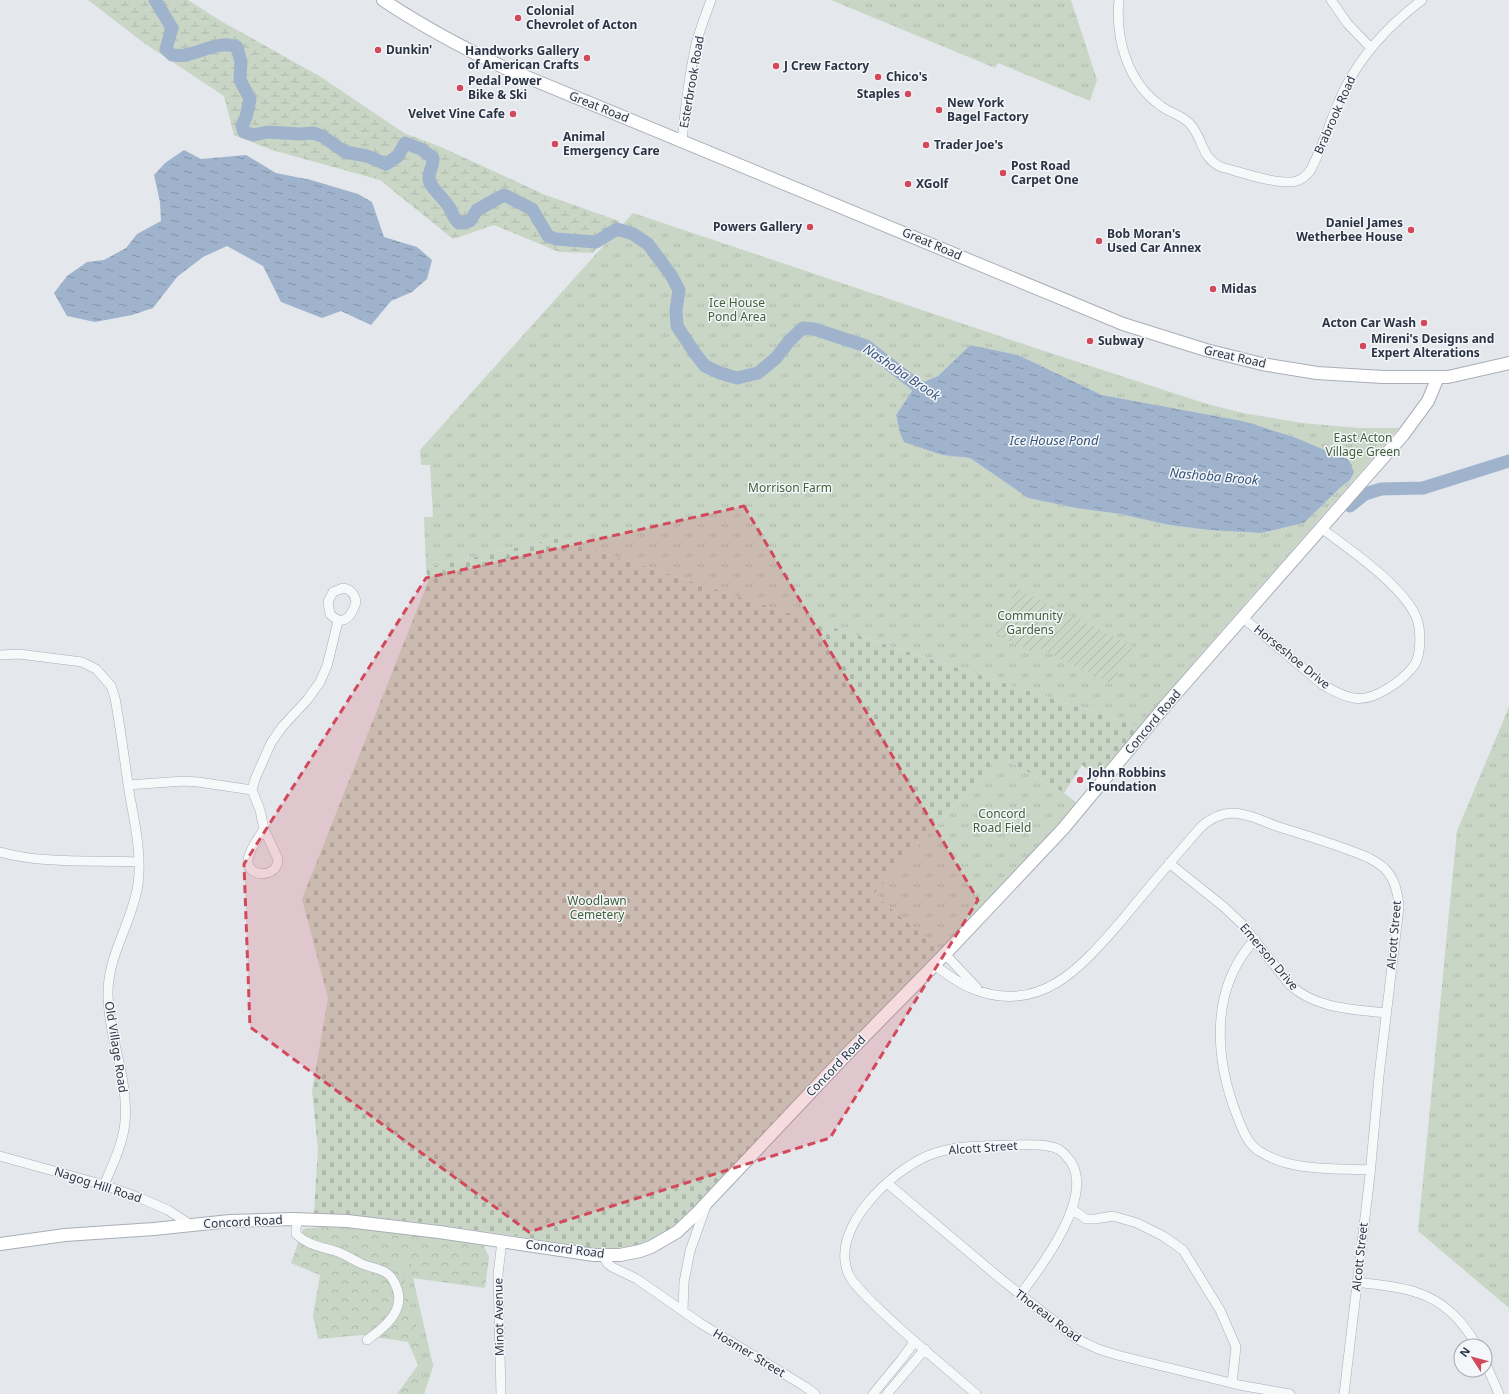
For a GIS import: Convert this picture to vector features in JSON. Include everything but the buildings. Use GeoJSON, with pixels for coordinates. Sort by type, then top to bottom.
{"type":"FeatureCollection","features":[{"type":"Feature","properties":{"kind":"street","name":"Great Road"},"geometry":{"type":"LineString","coordinates":[[383,0],[451,42],[505,68],[1123,324],[1172,341],[1248,361],[1317,373],[1383,377],[1448,377],[1509,363]]}},
{"type":"Feature","properties":{"kind":"street","name":"Esterbrook Road"},"geometry":{"type":"LineString","coordinates":[[682,142],[695,49],[711,0]]}},
{"type":"Feature","properties":{"kind":"street","name":"Brabrook Road"},"geometry":{"type":"LineString","coordinates":[[1119,0],[1118,16],[1120,39],[1124,55],[1133,74],[1156,102],[1190,123],[1196,132],[1204,152],[1212,162],[1221,167],[1278,181],[1291,182],[1300,180],[1308,174],[1311,169],[1343,92],[1356,69],[1371,48],[1398,20],[1422,0]]}},
{"type":"Feature","properties":{"kind":"street"},"geometry":{"type":"LineString","coordinates":[[1331,0],[1347,24],[1371,48]]}},
{"type":"Feature","properties":{"kind":"street","name":"Concord Road"},"geometry":{"type":"LineString","coordinates":[[0,1244],[64,1235],[154,1229],[230,1221],[298,1219],[347,1221],[439,1232],[502,1240],[579,1254],[603,1255],[634,1252],[646,1250],[658,1244],[682,1227],[707,1202],[847,1054],[934,966],[1063,829],[1165,706],[1412,423],[1428,401],[1438,377]]}},
{"type":"Feature","properties":{"kind":"street","name":"Horseshoe Drive"},"geometry":{"type":"LineString","coordinates":[[1242,617],[1324,685],[1354,699],[1370,697],[1383,691],[1401,679],[1416,663],[1420,640],[1417,619],[1406,599],[1390,583],[1321,528]]}},
{"type":"Feature","properties":{"kind":"street"},"geometry":{"type":"LineString","coordinates":[[264,829],[251,850],[248,861],[249,866],[253,871],[264,874],[275,868],[278,863],[278,858],[264,829],[260,810],[252,790],[255,779],[271,743],[282,727],[311,695],[320,682],[327,666],[338,620]]}},
{"type":"Feature","properties":{"kind":"street","name":"Old Village Road"},"geometry":{"type":"LineString","coordinates":[[0,655],[19,654],[82,662],[96,669],[111,686],[120,730],[140,870],[135,899],[117,946],[108,991],[109,1010],[124,1091],[125,1122],[115,1158],[104,1185]]}},
{"type":"Feature","properties":{"kind":"street"},"geometry":{"type":"LineString","coordinates":[[128,785],[184,781],[252,790]]}},
{"type":"Feature","properties":{"kind":"street","name":"Alcott Street"},"geometry":{"type":"LineString","coordinates":[[934,966],[964,985],[984,993],[1004,997],[1026,995],[1049,987],[1066,978],[1099,947],[1169,863],[1205,824],[1217,816],[1232,813],[1252,818],[1352,852],[1377,863],[1388,873],[1396,887],[1399,907],[1386,1013],[1371,1170],[1344,1394]]}},
{"type":"Feature","properties":{"kind":"street"},"geometry":{"type":"LineString","coordinates":[[0,852],[14,856],[41,859],[139,862]]}},
{"type":"Feature","properties":{"kind":"street","name":"Emerson Drive"},"geometry":{"type":"LineString","coordinates":[[1169,863],[1224,907],[1242,924],[1290,984],[1309,999],[1324,1004],[1386,1013]]}},
{"type":"Feature","properties":{"kind":"street"},"geometry":{"type":"LineString","coordinates":[[1255,939],[1241,957],[1229,983],[1220,1016],[1220,1054],[1230,1097],[1241,1126],[1249,1141],[1257,1150],[1271,1158],[1296,1167],[1371,1170]]}},
{"type":"Feature","properties":{"kind":"street","name":"Alcott Street"},"geometry":{"type":"LineString","coordinates":[[945,954],[968,980],[984,993]]}},
{"type":"Feature","properties":{"kind":"street","name":"Alcott Street"},"geometry":{"type":"LineString","coordinates":[[976,1394],[895,1324],[870,1301],[852,1280],[847,1272],[844,1247],[854,1224],[880,1189],[904,1168],[920,1159],[950,1149],[1040,1145],[1057,1149],[1066,1155],[1073,1165],[1076,1176],[1076,1188],[1072,1209],[1061,1233],[1040,1268],[1020,1295]]}},
{"type":"Feature","properties":{"kind":"street","name":"Nagog Hill Road"},"geometry":{"type":"LineString","coordinates":[[0,1156],[104,1185],[140,1198],[168,1210],[191,1225]]}},
{"type":"Feature","properties":{"kind":"street","name":"Thoreau Road"},"geometry":{"type":"LineString","coordinates":[[887,1183],[1020,1295],[1077,1339],[1098,1350],[1232,1383],[1290,1394]]}},
{"type":"Feature","properties":{"kind":"street"},"geometry":{"type":"LineString","coordinates":[[683,1311],[684,1282],[690,1251],[707,1202]]}},
{"type":"Feature","properties":{"kind":"street"},"geometry":{"type":"LineString","coordinates":[[1072,1209],[1086,1219],[1095,1220],[1113,1216],[1136,1223],[1163,1236],[1183,1250],[1220,1310],[1236,1347],[1232,1383]]}},
{"type":"Feature","properties":{"kind":"street"},"geometry":{"type":"LineString","coordinates":[[298,1219],[296,1234],[308,1243],[338,1252],[363,1265],[382,1270],[390,1275],[394,1281],[399,1296],[395,1313],[381,1329],[367,1340]]}},
{"type":"Feature","properties":{"kind":"street","name":"Minot Avenue"},"geometry":{"type":"LineString","coordinates":[[501,1394],[498,1274],[502,1240]]}},
{"type":"Feature","properties":{"kind":"street","name":"Hosmer Street"},"geometry":{"type":"LineString","coordinates":[[603,1255],[609,1264],[637,1279],[683,1311],[815,1394]]}},
{"type":"Feature","properties":{"kind":"street"},"geometry":{"type":"LineString","coordinates":[[1357,1282],[1408,1290],[1431,1298],[1452,1313],[1471,1338]]}},
{"type":"Feature","properties":{"kind":"street"},"geometry":{"type":"LineString","coordinates":[[873,1394],[915,1341]]}},
{"type":"Feature","properties":{"kind":"street"},"geometry":{"type":"LineString","coordinates":[[887,1394],[925,1349]]}},
{"type":"Feature","properties":{"kind":"street"},"geometry":{"type":"LineString","coordinates":[[1492,1378],[1499,1394]]}},
{"type":"Feature","properties":{"kind":"highlighted area"},"geometry":{"type":"Polygon","coordinates":[[[744,506],[978,900],[830,1138],[529,1232],[250,1027],[244,864],[426,578],[744,506]]]}},
{"type":"Feature","properties":{"kind":"green space"},"geometry":{"type":"Polygon","coordinates":[[[88,0],[188,0],[221,21],[321,77],[404,133],[441,147],[543,194],[619,221],[593,253],[559,252],[494,225],[453,239],[380,180],[272,150],[234,135],[224,96],[144,43],[88,0]]]}},
{"type":"Feature","properties":{"kind":"green space"},"geometry":{"type":"Polygon","coordinates":[[[831,0],[1071,0],[1097,80],[1090,101],[998,63],[995,68],[831,0]]]}},
{"type":"Feature","properties":{"kind":"green space","name":"Morrison Farm"},"geometry":{"type":"Polygon","coordinates":[[[633,213],[1207,404],[1243,413],[1302,423],[1359,428],[1399,428],[1200,655],[1140,727],[558,538],[426,568],[424,517],[433,517],[430,465],[421,465],[420,450],[633,213]],[[970,345],[938,376],[916,385],[896,415],[900,433],[942,455],[970,458],[1028,498],[1076,508],[1120,514],[1169,525],[1208,530],[1261,533],[1304,523],[1350,480],[1349,460],[1294,437],[1243,421],[1102,395],[1018,355],[970,345]]]}},
{"type":"Feature","properties":{"kind":"green space","name":"Woodlawn Cemetery"},"geometry":{"type":"Polygon","coordinates":[[[558,538],[1140,727],[1098,778],[1082,765],[1064,793],[1000,756],[874,894],[940,950],[691,1211],[657,1237],[633,1246],[621,1248],[590,1248],[418,1222],[314,1213],[318,1149],[312,1091],[328,998],[302,899],[428,582],[426,568],[558,538]]]}},
{"type":"Feature","properties":{"kind":"green space","name":"Community Gardens"},"geometry":{"type":"Polygon","coordinates":[[[1017,589],[1133,646],[1111,684],[1037,647],[1033,653],[993,632],[1017,589]]]}},
{"type":"Feature","properties":{"kind":"green space"},"geometry":{"type":"Polygon","coordinates":[[[1509,707],[1509,1308],[1418,1231],[1457,831],[1509,707]]]}},
{"type":"Feature","properties":{"kind":"green space","name":"Concord Road Field"},"geometry":{"type":"Polygon","coordinates":[[[1000,756],[1064,793],[1077,803],[1010,878],[940,950],[874,894],[1000,756]]]}},
{"type":"Feature","properties":{"kind":"green space"},"geometry":{"type":"Polygon","coordinates":[[[320,1227],[357,1228],[476,1241],[484,1246],[489,1257],[485,1288],[413,1278],[433,1366],[424,1394],[397,1394],[418,1365],[408,1342],[363,1335],[318,1339],[313,1316],[320,1275],[291,1263],[303,1229],[320,1227]]]}},
{"type":"Feature","properties":{"kind":"green space"},"geometry":{"type":"Polygon","coordinates":[[[400,1259],[411,1260],[411,1272],[433,1366],[424,1394],[415,1394],[424,1367],[400,1259]]]}},
{"type":"Feature","properties":{"kind":"water"},"geometry":{"type":"Polygon","coordinates":[[[184,150],[201,159],[246,155],[276,173],[311,180],[358,194],[372,202],[384,237],[417,247],[432,260],[427,279],[412,292],[391,301],[371,325],[341,311],[322,318],[281,302],[263,266],[227,246],[203,257],[177,277],[153,308],[132,315],[95,322],[67,316],[54,293],[67,276],[87,262],[104,260],[126,248],[137,234],[161,221],[160,202],[154,175],[165,163],[184,150]]]}},
{"type":"Feature","properties":{"kind":"water","name":"Ice House Pond"},"geometry":{"type":"Polygon","coordinates":[[[970,345],[1018,355],[1102,395],[1243,421],[1294,437],[1349,460],[1354,472],[1350,480],[1304,523],[1261,533],[1208,530],[1169,525],[1120,514],[1076,508],[1028,498],[970,458],[942,455],[904,442],[900,433],[896,415],[916,385],[938,376],[970,345]]]}},
{"type":"Feature","properties":{"kind":"waterway","name":"Nashoba Brook"},"geometry":{"type":"LineString","coordinates":[[155,0],[172,28],[166,49],[172,55],[192,54],[211,47],[224,45],[237,47],[241,62],[240,80],[250,99],[246,117],[242,126],[244,132],[254,135],[268,132],[300,134],[313,133],[322,136],[345,152],[367,156],[386,164],[398,156],[405,143],[421,149],[433,158],[433,164],[429,174],[430,182],[459,223],[470,221],[477,210],[504,195],[532,209],[548,236],[556,239],[596,242],[617,229],[633,234],[648,244],[671,275],[679,290],[676,310],[677,326],[705,366],[720,373],[737,378],[758,373],[776,358],[790,340],[803,328],[814,329],[866,346],[916,385],[931,393]]}},
{"type":"Feature","properties":{"kind":"waterway","name":"Nashoba Brook"},"geometry":{"type":"LineString","coordinates":[[1350,506],[1365,494],[1381,489],[1423,488],[1509,461]]}},
{"type":"Feature","properties":{"kind":"place","name":"Colonial Chevrolet of Acton"},"geometry":{"type":"Point","coordinates":[518,18]}},
{"type":"Feature","properties":{"kind":"place","name":"Dunkin'"},"geometry":{"type":"Point","coordinates":[378,50]}},
{"type":"Feature","properties":{"kind":"place","name":"Handworks Gallery of American Crafts"},"geometry":{"type":"Point","coordinates":[587,58]}},
{"type":"Feature","properties":{"kind":"place","name":"J Crew Factory"},"geometry":{"type":"Point","coordinates":[776,66]}},
{"type":"Feature","properties":{"kind":"place","name":"Chico's"},"geometry":{"type":"Point","coordinates":[878,77]}},
{"type":"Feature","properties":{"kind":"place","name":"Pedal Power Bike & Ski"},"geometry":{"type":"Point","coordinates":[460,88]}},
{"type":"Feature","properties":{"kind":"place","name":"Staples"},"geometry":{"type":"Point","coordinates":[908,94]}},
{"type":"Feature","properties":{"kind":"place","name":"New York Bagel Factory"},"geometry":{"type":"Point","coordinates":[939,110]}},
{"type":"Feature","properties":{"kind":"place","name":"Velvet Vine Cafe"},"geometry":{"type":"Point","coordinates":[513,114]}},
{"type":"Feature","properties":{"kind":"place","name":"Animal Emergency Care"},"geometry":{"type":"Point","coordinates":[555,144]}},
{"type":"Feature","properties":{"kind":"place","name":"Trader Joe's"},"geometry":{"type":"Point","coordinates":[926,145]}},
{"type":"Feature","properties":{"kind":"place","name":"Post Road Carpet One"},"geometry":{"type":"Point","coordinates":[1003,173]}},
{"type":"Feature","properties":{"kind":"place","name":"XGolf"},"geometry":{"type":"Point","coordinates":[908,184]}},
{"type":"Feature","properties":{"kind":"place","name":"Powers Gallery"},"geometry":{"type":"Point","coordinates":[810,227]}},
{"type":"Feature","properties":{"kind":"place","name":"Daniel James Wetherbee House"},"geometry":{"type":"Point","coordinates":[1411,230]}},
{"type":"Feature","properties":{"kind":"place","name":"Bob Moran's Used Car Annex"},"geometry":{"type":"Point","coordinates":[1099,241]}},
{"type":"Feature","properties":{"kind":"place","name":"Midas"},"geometry":{"type":"Point","coordinates":[1213,289]}},
{"type":"Feature","properties":{"kind":"place","name":"Acton Car Wash"},"geometry":{"type":"Point","coordinates":[1424,323]}},
{"type":"Feature","properties":{"kind":"place","name":"Subway"},"geometry":{"type":"Point","coordinates":[1090,341]}},
{"type":"Feature","properties":{"kind":"place","name":"Mireni's Designs and Expert Alterations"},"geometry":{"type":"Point","coordinates":[1363,346]}},
{"type":"Feature","properties":{"kind":"place","name":"John Robbins Foundation"},"geometry":{"type":"Point","coordinates":[1080,780]}},
{"type":"Feature","properties":{"kind":"park label","name":"Ice House Pond Area"},"geometry":{"type":"Point","coordinates":[737,310]}},
{"type":"Feature","properties":{"kind":"park label","name":"East Acton Village Green"},"geometry":{"type":"Point","coordinates":[1363,445]}}]}
